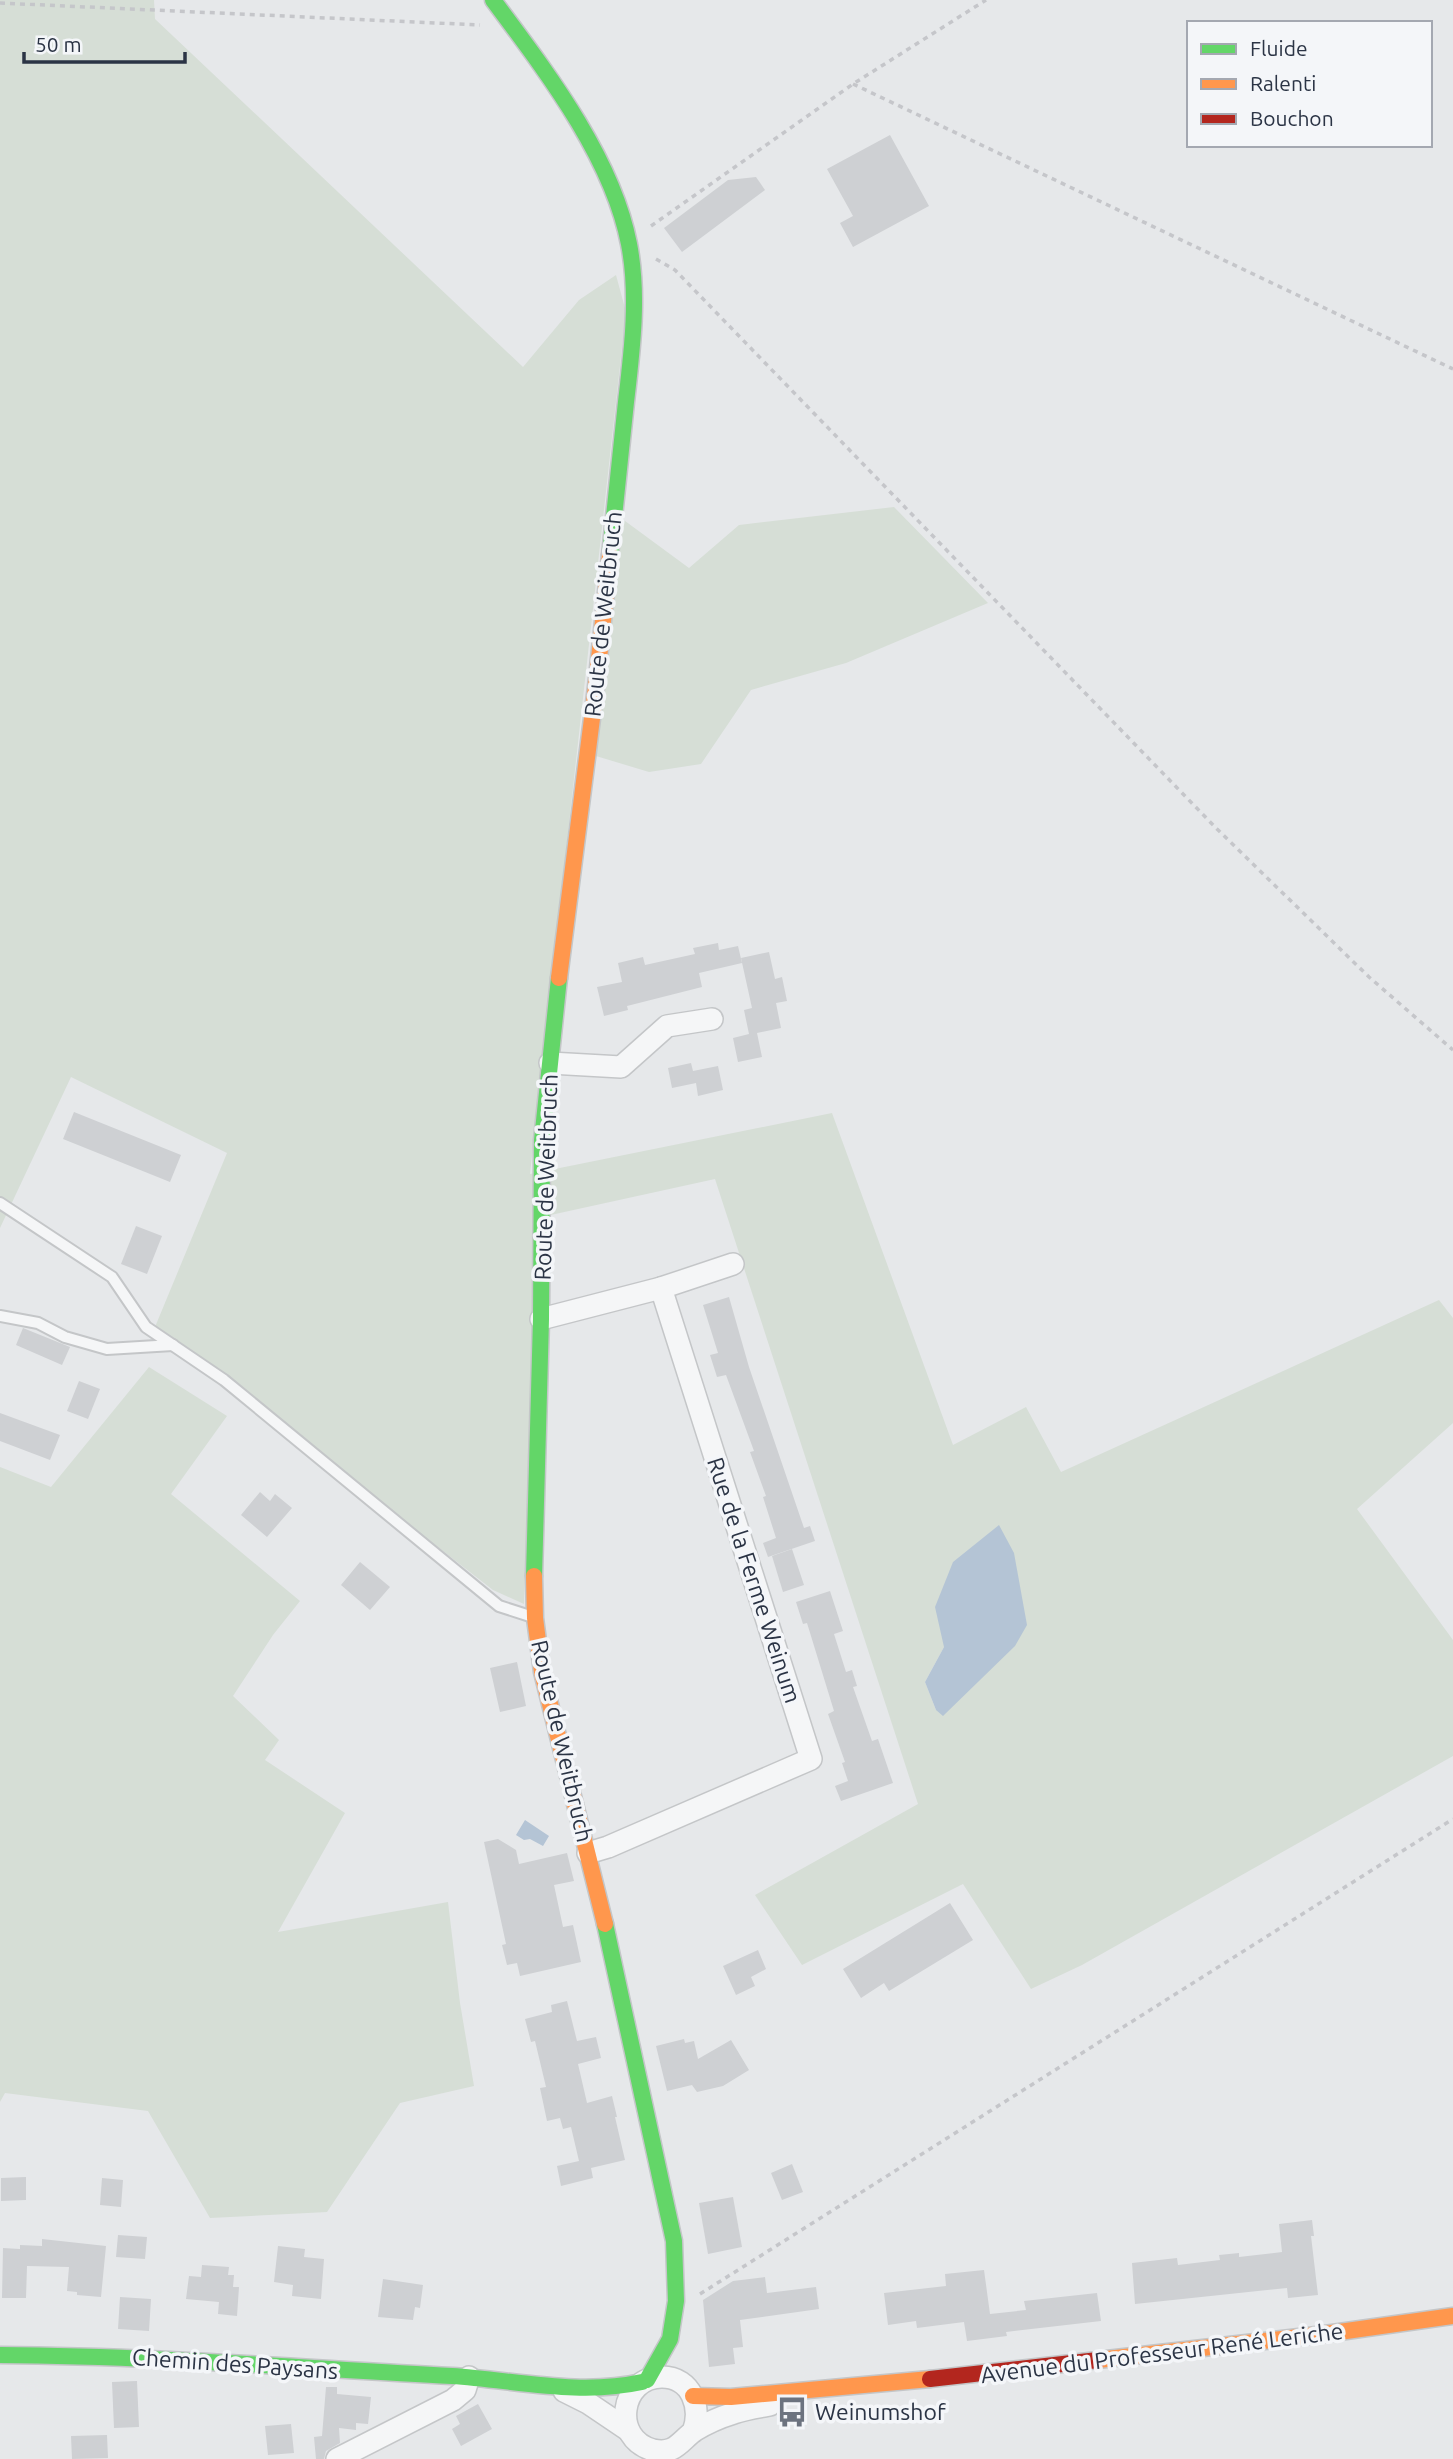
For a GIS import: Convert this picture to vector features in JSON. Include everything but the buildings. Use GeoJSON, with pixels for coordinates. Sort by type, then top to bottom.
{"type":"FeatureCollection","features":[{"type":"Feature","properties":{"kind":"street","name":"Route de Weitbruch"},"geometry":{"type":"LineString","coordinates":[[493,0],[567,106],[597,158],[618,205],[629,244],[634,290],[630,366],[596,687],[542,1140],[541,1319],[534,1543],[535,1618],[542,1672],[588,1853],[665,2189],[674,2241],[676,2301],[670,2339],[644,2381],[628,2398],[625,2419],[631,2434]]}},
{"type":"Feature","properties":{"kind":"street"},"geometry":{"type":"LineString","coordinates":[[550,1062],[621,1067],[667,1026],[712,1019]]}},
{"type":"Feature","properties":{"kind":"street"},"geometry":{"type":"LineString","coordinates":[[541,1319],[661,1288],[733,1264]]}},
{"type":"Feature","properties":{"kind":"street","name":"Rue de la Ferme Weinum"},"geometry":{"type":"LineString","coordinates":[[588,1853],[608,1847],[811,1759],[661,1288]]}},
{"type":"Feature","properties":{"kind":"street","name":"Avenue du Professeur René Leriche"},"geometry":{"type":"LineString","coordinates":[[689,2391],[731,2397],[871,2386],[1325,2334],[1453,2316]]}},
{"type":"Feature","properties":{"kind":"street","name":"Route de Weitbruch"},"geometry":{"type":"LineString","coordinates":[[670,2339],[679,2374],[697,2408],[697,2420],[687,2444]]}},
{"type":"Feature","properties":{"kind":"street","name":"Chemin des Paysans"},"geometry":{"type":"LineString","coordinates":[[0,2355],[166,2358],[549,2385],[617,2387],[644,2381]]}},
{"type":"Feature","properties":{"kind":"street"},"geometry":{"type":"LineString","coordinates":[[644,2381],[667,2377],[689,2391]]}},
{"type":"Feature","properties":{"kind":"street"},"geometry":{"type":"LineString","coordinates":[[337,2459],[453,2400],[465,2390],[469,2378]]}},
{"type":"Feature","properties":{"kind":"street","name":"Chemin des Paysans"},"geometry":{"type":"LineString","coordinates":[[549,2385],[588,2403],[631,2434]]}},
{"type":"Feature","properties":{"kind":"street","name":"Avenue du Professeur René Leriche"},"geometry":{"type":"LineString","coordinates":[[687,2444],[734,2413],[871,2386]]}},
{"type":"Feature","properties":{"kind":"street"},"geometry":{"type":"LineString","coordinates":[[631,2434],[653,2450],[665,2451],[687,2444]]}},
{"type":"Feature","properties":{"kind":"street"},"geometry":{"type":"LineString","coordinates":[[631,2434],[645,2459]]}},
{"type":"Feature","properties":{"kind":"lane"},"geometry":{"type":"LineString","coordinates":[[0,1203],[112,1276],[146,1326],[224,1380],[499,1605],[535,1618]]}},
{"type":"Feature","properties":{"kind":"lane"},"geometry":{"type":"LineString","coordinates":[[0,1316],[38,1324],[65,1337],[107,1349],[173,1345]]}},
{"type":"Feature","properties":{"kind":"path"},"geometry":{"type":"LineString","coordinates":[[986,0],[853,84],[657,220],[629,244],[676,270],[1217,829],[1369,977],[1453,1050]]}},
{"type":"Feature","properties":{"kind":"path"},"geometry":{"type":"LineString","coordinates":[[0,2],[513,26]]}},
{"type":"Feature","properties":{"kind":"path"},"geometry":{"type":"LineString","coordinates":[[853,84],[1453,369]]}},
{"type":"Feature","properties":{"kind":"path"},"geometry":{"type":"LineString","coordinates":[[676,2301],[698,2295],[1453,1819]]}},
{"type":"Feature","properties":{"kind":"shaded area"},"geometry":{"type":"Polygon","coordinates":[[[0,0],[154,0],[155,19],[523,367],[579,300],[616,275],[626,312],[530,1174],[832,1113],[953,1445],[1026,1407],[1061,1472],[1439,1300],[1453,1318],[1453,1423],[1357,1509],[1453,1640],[1453,1756],[1082,1965],[1031,1989],[963,1884],[802,1965],[755,1895],[918,1804],[715,1179],[537,1218],[524,1604],[493,1590],[155,1327],[227,1153],[71,1077],[0,1228],[0,0]],[[944,1647],[925,1682],[936,1710],[944,1647]]]}},
{"type":"Feature","properties":{"kind":"shaded area"},"geometry":{"type":"Polygon","coordinates":[[[894,507],[988,603],[846,663],[751,690],[701,764],[649,772],[596,756],[621,518],[689,568],[739,525],[894,507]]]}},
{"type":"Feature","properties":{"kind":"shaded area"},"geometry":{"type":"Polygon","coordinates":[[[149,1367],[227,1416],[171,1494],[300,1601],[273,1635],[233,1696],[279,1740],[265,1760],[345,1813],[278,1932],[448,1902],[460,2003],[474,2086],[400,2103],[327,2212],[210,2218],[148,2111],[5,2093],[0,2102],[0,1467],[51,1487],[149,1367]]]}},
{"type":"Feature","properties":{"kind":"water"},"geometry":{"type":"Polygon","coordinates":[[[999,1525],[1014,1553],[1027,1625],[1015,1646],[943,1716],[936,1710],[925,1682],[944,1647],[935,1607],[953,1562],[999,1525]]]}},
{"type":"Feature","properties":{"kind":"water"},"geometry":{"type":"Polygon","coordinates":[[[525,1820],[549,1836],[543,1846],[516,1835],[525,1820]]]}},
{"type":"Feature","properties":{"kind":"traffic: fast"},"geometry":{"type":"LineString","coordinates":[[493,0],[534,55],[592,147],[608,179],[629,244],[634,283],[634,323],[610,555]]}},
{"type":"Feature","properties":{"kind":"traffic: fast"},"geometry":{"type":"LineString","coordinates":[[534,1576],[541,1319],[542,1140],[559,978]]}},
{"type":"Feature","properties":{"kind":"traffic: fast"},"geometry":{"type":"LineString","coordinates":[[605,1924],[674,2241],[676,2301],[670,2339],[647,2380]]}},
{"type":"Feature","properties":{"kind":"traffic: fast"},"geometry":{"type":"LineString","coordinates":[[0,2355],[226,2363],[452,2376],[547,2386],[595,2388],[642,2382]]}},
{"type":"Feature","properties":{"kind":"traffic: slow"},"geometry":{"type":"LineString","coordinates":[[559,978],[610,555]]}},
{"type":"Feature","properties":{"kind":"traffic: slow"},"geometry":{"type":"LineString","coordinates":[[534,1576],[535,1618],[542,1672],[605,1924]]}},
{"type":"Feature","properties":{"kind":"traffic: slow"},"geometry":{"type":"LineString","coordinates":[[1098,2360],[1325,2334],[1453,2316]]}},
{"type":"Feature","properties":{"kind":"traffic: slow"},"geometry":{"type":"LineString","coordinates":[[693,2396],[731,2397],[930,2379]]}},
{"type":"Feature","properties":{"kind":"traffic: jam"},"geometry":{"type":"LineString","coordinates":[[930,2379],[1098,2360]]}},
{"type":"Feature","properties":{"kind":"place","name":"Weinumshof"},"geometry":{"type":"Point","coordinates":[792,2412]}}]}
